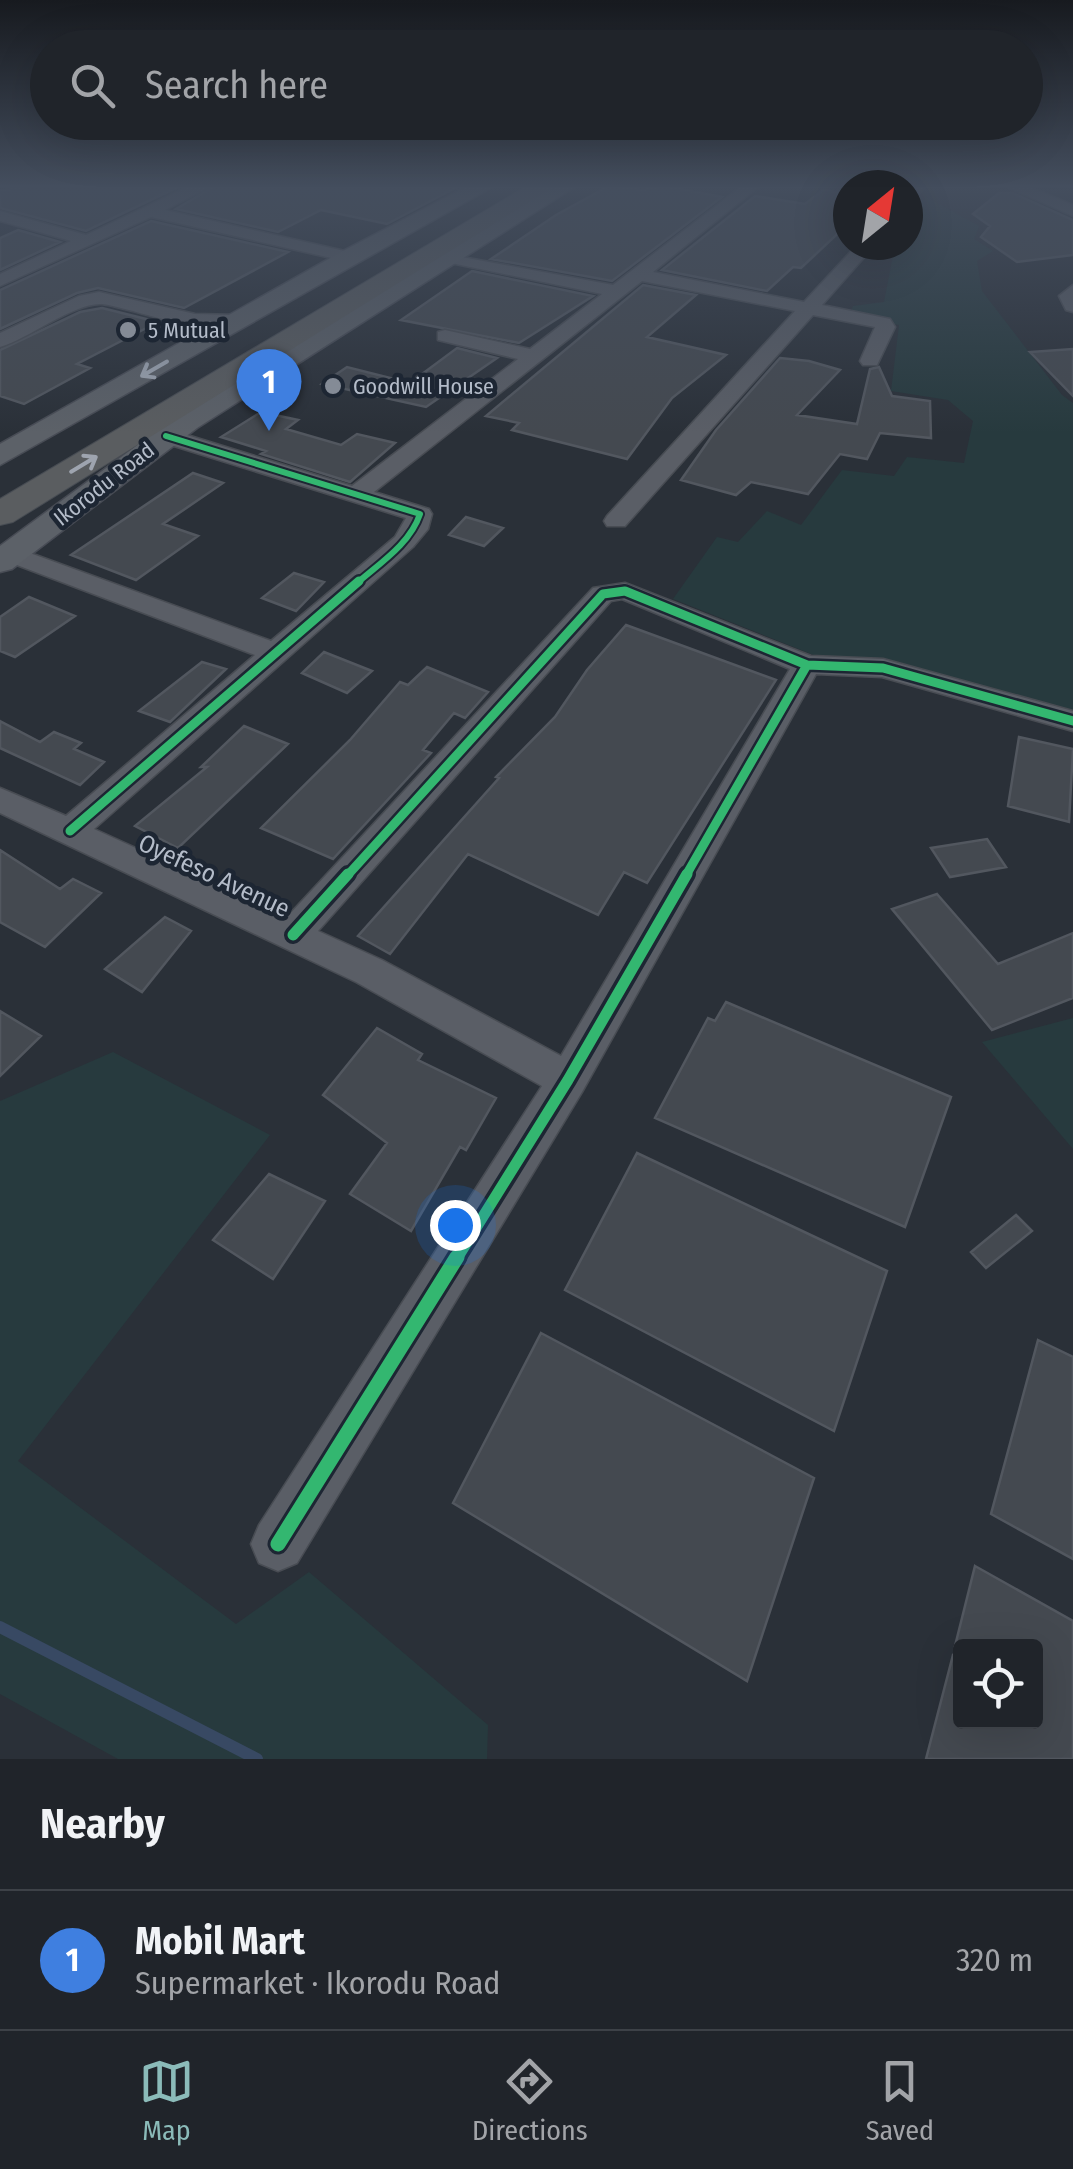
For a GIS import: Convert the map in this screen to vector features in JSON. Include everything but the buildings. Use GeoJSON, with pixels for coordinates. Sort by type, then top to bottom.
{"type":"FeatureCollection","features":[{"type":"Feature","properties":{"kind":"highway","name":"Ikorodu Road"},"geometry":{"type":"LineString","coordinates":[[0,487],[377,268]]}},
{"type":"Feature","properties":{"kind":"highway","name":"Ikorodu Road"},"geometry":{"type":"LineString","coordinates":[[0,514],[419,268]]}},
{"type":"Feature","properties":{"kind":"highway"},"geometry":{"type":"LineString","coordinates":[[222,382],[324,338]]}},
{"type":"Feature","properties":{"kind":"main road"},"geometry":{"type":"LineString","coordinates":[[0,456],[330,268]]}},
{"type":"Feature","properties":{"kind":"main road","name":"Ikorodu Road"},"geometry":{"type":"LineString","coordinates":[[5,558],[74,510],[166,436],[436,268]]}},
{"type":"Feature","properties":{"kind":"street"},"geometry":{"type":"LineString","coordinates":[[0,281],[27,268]]}},
{"type":"Feature","properties":{"kind":"street"},"geometry":{"type":"LineString","coordinates":[[502,268],[619,292]]}},
{"type":"Feature","properties":{"kind":"street"},"geometry":{"type":"LineString","coordinates":[[358,493],[650,268]]}},
{"type":"Feature","properties":{"kind":"street"},"geometry":{"type":"LineString","coordinates":[[616,522],[846,268]]}},
{"type":"Feature","properties":{"kind":"street"},"geometry":{"type":"LineString","coordinates":[[641,275],[883,323],[870,361]]}},
{"type":"Feature","properties":{"kind":"street"},"geometry":{"type":"LineString","coordinates":[[1073,291],[1068,296],[1073,306]]}},
{"type":"Feature","properties":{"kind":"street"},"geometry":{"type":"LineString","coordinates":[[0,341],[86,300],[99,298],[194,320],[238,322]]}},
{"type":"Feature","properties":{"kind":"street"},"geometry":{"type":"LineString","coordinates":[[445,336],[538,357]]}},
{"type":"Feature","properties":{"kind":"street"},"geometry":{"type":"LineString","coordinates":[[70,831],[414,529],[420,514],[166,436]]}},
{"type":"Feature","properties":{"kind":"street"},"geometry":{"type":"LineString","coordinates":[[5,558],[276,652]]}},
{"type":"Feature","properties":{"kind":"street"},"geometry":{"type":"LineString","coordinates":[[293,935],[603,594],[625,591],[807,665],[883,668],[1073,721]]}},
{"type":"Feature","properties":{"kind":"street"},"geometry":{"type":"LineString","coordinates":[[278,1544],[568,1080],[807,665]]}},
{"type":"Feature","properties":{"kind":"street","name":"Oyefeso Avenue"},"geometry":{"type":"LineString","coordinates":[[0,799],[369,971],[568,1080]]}},
{"type":"Feature","properties":{"kind":"green space"},"geometry":{"type":"Polygon","coordinates":[[[891,268],[978,268],[982,291],[1062,395],[1073,403],[1073,715],[831,662],[673,599],[717,537],[738,542],[767,511],[801,525],[842,470],[894,476],[907,457],[964,463],[973,421],[948,400],[891,391],[899,325],[850,315],[853,306],[884,302],[891,268]]]}},
{"type":"Feature","properties":{"kind":"green space"},"geometry":{"type":"Polygon","coordinates":[[[1073,1018],[1073,1149],[982,1042],[1073,1018]]]}},
{"type":"Feature","properties":{"kind":"green space"},"geometry":{"type":"Polygon","coordinates":[[[113,1052],[270,1135],[18,1461],[236,1624],[309,1572],[488,1725],[487,1759],[118,1759],[0,1694],[0,1101],[113,1052]]]}},
{"type":"Feature","properties":{"kind":"waterway"},"geometry":{"type":"LineString","coordinates":[[0,1627],[257,1759]]}},
{"type":"Feature","properties":{"kind":"cycle path"},"geometry":{"type":"LineString","coordinates":[[70,831],[404,542],[415,529],[420,514],[166,436]]}},
{"type":"Feature","properties":{"kind":"cycle path"},"geometry":{"type":"LineString","coordinates":[[293,935],[603,594],[625,591],[807,665],[883,668],[1073,721]]}},
{"type":"Feature","properties":{"kind":"cycle path"},"geometry":{"type":"LineString","coordinates":[[278,1544],[568,1080],[807,665]]}},
{"type":"Feature","properties":{"kind":"place","name":"5 Mutual"},"geometry":{"type":"Point","coordinates":[128,330]}},
{"type":"Feature","properties":{"kind":"place","name":"Goodwill House"},"geometry":{"type":"Point","coordinates":[333,386]}},
{"type":"Feature","properties":{"kind":"place","name":"Mobil Mart"},"geometry":{"type":"Point","coordinates":[269,431]}}]}
